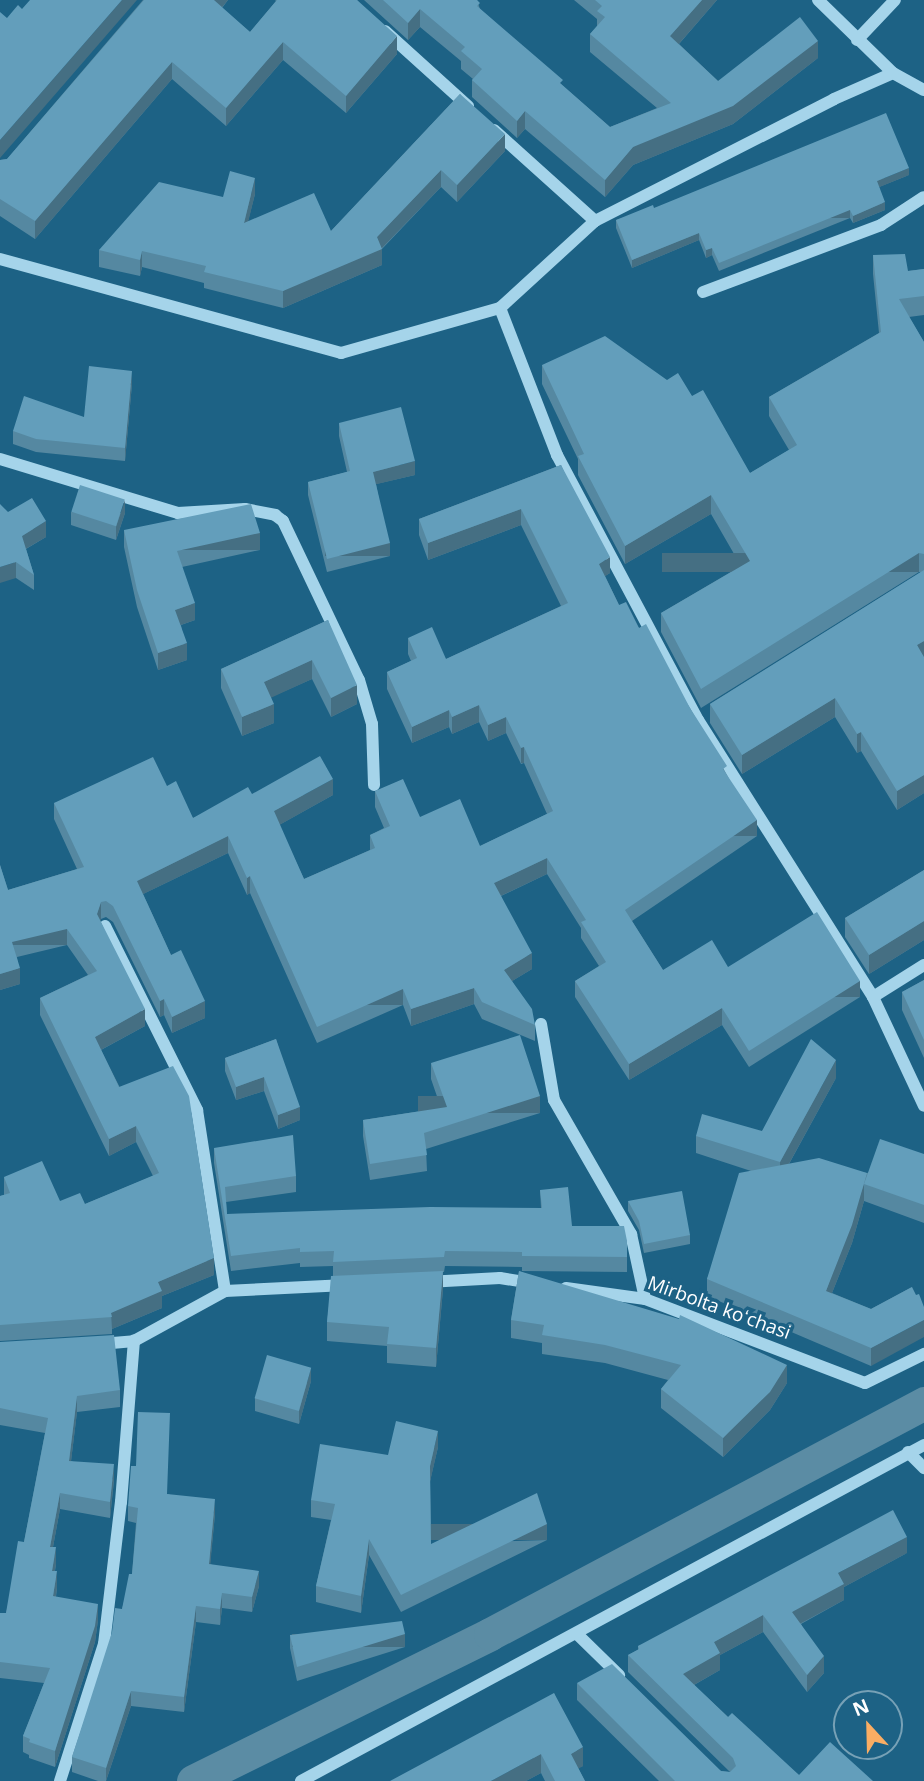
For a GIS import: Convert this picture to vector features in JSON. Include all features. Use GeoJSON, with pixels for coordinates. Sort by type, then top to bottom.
{"type":"FeatureCollection","features":[{"type":"Feature","properties":{"kind":"street"},"geometry":{"type":"LineString","coordinates":[[818,0],[893,73],[924,90]]}},
{"type":"Feature","properties":{"kind":"street"},"geometry":{"type":"LineString","coordinates":[[857,40],[895,0]]}},
{"type":"Feature","properties":{"kind":"street"},"geometry":{"type":"LineString","coordinates":[[372,18],[595,221]]}},
{"type":"Feature","properties":{"kind":"street"},"geometry":{"type":"LineString","coordinates":[[0,259],[341,352],[500,308],[595,221],[834,99],[893,73]]}},
{"type":"Feature","properties":{"kind":"street"},"geometry":{"type":"LineString","coordinates":[[703,292],[881,225],[924,197]]}},
{"type":"Feature","properties":{"kind":"street"},"geometry":{"type":"LineString","coordinates":[[500,308],[557,456],[704,716],[873,997],[924,1106]]}},
{"type":"Feature","properties":{"kind":"street"},"geometry":{"type":"LineString","coordinates":[[0,459],[178,513],[245,509],[275,515],[283,521],[359,680],[372,724],[374,785]]}},
{"type":"Feature","properties":{"kind":"street"},"geometry":{"type":"LineString","coordinates":[[105,926],[197,1110],[225,1291]]}},
{"type":"Feature","properties":{"kind":"street"},"geometry":{"type":"LineString","coordinates":[[873,997],[924,965]]}},
{"type":"Feature","properties":{"kind":"street"},"geometry":{"type":"LineString","coordinates":[[541,1024],[554,1100],[631,1234],[645,1299]]}},
{"type":"Feature","properties":{"kind":"street","name":"Mirbolta koʻchasi"},"geometry":{"type":"LineString","coordinates":[[418,1282],[500,1278],[645,1299],[865,1383],[924,1354]]}},
{"type":"Feature","properties":{"kind":"street"},"geometry":{"type":"LineString","coordinates":[[83,1345],[134,1341],[225,1291],[362,1284]]}},
{"type":"Feature","properties":{"kind":"street"},"geometry":{"type":"LineString","coordinates":[[60,1781],[104,1644],[121,1502],[134,1341]]}},
{"type":"Feature","properties":{"kind":"street"},"geometry":{"type":"LineString","coordinates":[[302,1781],[924,1445]]}},
{"type":"Feature","properties":{"kind":"street"},"geometry":{"type":"LineString","coordinates":[[908,1452],[924,1468]]}},
{"type":"Feature","properties":{"kind":"street"},"geometry":{"type":"LineString","coordinates":[[577,1634],[627,1683]]}},
{"type":"Feature","properties":{"kind":"building"},"geometry":{"type":"Polygon","coordinates":[[[30,0],[122,0],[0,140],[0,12],[7,18],[18,5],[22,9],[30,0]]]}},
{"type":"Feature","properties":{"kind":"building"},"geometry":{"type":"Polygon","coordinates":[[[144,0],[214,0],[250,32],[277,0],[357,0],[397,36],[346,96],[283,42],[226,108],[172,62],[35,221],[0,199],[0,160],[7,159],[144,0]]]}},
{"type":"Feature","properties":{"kind":"building"},"geometry":{"type":"Polygon","coordinates":[[[383,0],[477,0],[480,3],[477,6],[563,80],[560,83],[610,127],[671,103],[590,34],[605,17],[597,11],[602,6],[595,0],[702,0],[670,36],[718,81],[800,17],[818,41],[733,106],[633,147],[605,180],[525,111],[517,121],[472,80],[482,69],[461,51],[465,47],[420,9],[408,23],[383,0]]]}},
{"type":"Feature","properties":{"kind":"building"},"geometry":{"type":"Polygon","coordinates":[[[460,94],[505,134],[457,185],[441,170],[377,237],[382,249],[283,291],[204,272],[206,266],[142,251],[140,260],[99,250],[159,182],[223,197],[230,171],[255,178],[244,223],[314,193],[331,231],[460,94]]]}},
{"type":"Feature","properties":{"kind":"building"},"geometry":{"type":"Polygon","coordinates":[[[886,113],[909,168],[877,181],[885,202],[853,216],[850,210],[719,263],[712,248],[706,250],[699,233],[632,260],[616,220],[653,205],[654,208],[886,113]]]}},
{"type":"Feature","properties":{"kind":"building"},"geometry":{"type":"Polygon","coordinates":[[[905,254],[908,271],[924,269],[924,296],[899,299],[924,342],[924,554],[919,553],[701,689],[661,613],[750,561],[711,495],[625,546],[578,456],[584,454],[542,365],[605,336],[667,380],[678,373],[692,396],[703,390],[750,473],[797,445],[769,397],[881,332],[873,255],[905,254]]]}},
{"type":"Feature","properties":{"kind":"building"},"geometry":{"type":"Polygon","coordinates":[[[89,366],[132,371],[125,448],[36,439],[13,431],[24,396],[84,417],[89,366]]]}},
{"type":"Feature","properties":{"kind":"building"},"geometry":{"type":"Polygon","coordinates":[[[401,407],[415,461],[373,472],[390,543],[327,559],[308,482],[350,471],[339,423],[401,407]]]}},
{"type":"Feature","properties":{"kind":"building"},"geometry":{"type":"Polygon","coordinates":[[[561,465],[610,557],[599,564],[619,605],[626,602],[639,628],[646,624],[690,708],[727,766],[723,769],[757,820],[625,910],[663,970],[712,940],[728,967],[817,912],[860,981],[749,1051],[722,1008],[629,1064],[575,981],[606,962],[581,922],[586,920],[547,858],[494,883],[532,953],[504,970],[532,1009],[535,1025],[482,1002],[474,988],[411,1009],[403,989],[317,1027],[250,876],[247,878],[228,836],[137,881],[171,955],[181,950],[205,1001],[172,1017],[164,999],[160,1001],[113,906],[106,901],[101,902],[97,914],[145,1009],[95,1037],[119,1087],[173,1066],[189,1096],[214,1258],[158,1282],[162,1291],[111,1313],[112,1317],[0,1325],[0,1196],[10,1193],[4,1177],[42,1161],[60,1201],[80,1193],[85,1204],[159,1173],[136,1126],[109,1139],[40,998],[97,971],[67,929],[12,942],[20,968],[0,974],[0,865],[8,890],[84,867],[54,803],[153,757],[167,786],[176,781],[193,818],[248,787],[252,794],[320,756],[333,779],[274,811],[304,879],[375,848],[370,835],[390,826],[375,791],[403,779],[420,817],[460,799],[480,846],[553,811],[524,747],[521,748],[506,717],[488,725],[479,705],[452,717],[449,710],[412,727],[387,672],[417,658],[408,638],[432,627],[446,659],[568,603],[521,509],[428,543],[419,519],[561,465]]]}},
{"type":"Feature","properties":{"kind":"building"},"geometry":{"type":"Polygon","coordinates":[[[80,485],[125,500],[116,526],[71,512],[80,485]]]}},
{"type":"Feature","properties":{"kind":"building"},"geometry":{"type":"Polygon","coordinates":[[[32,498],[46,521],[22,536],[34,575],[16,562],[0,567],[0,504],[8,512],[32,498]]]}},
{"type":"Feature","properties":{"kind":"building"},"geometry":{"type":"Polygon","coordinates":[[[251,504],[260,533],[177,551],[195,603],[175,610],[187,643],[158,653],[137,590],[124,530],[251,504]]]}},
{"type":"Feature","properties":{"kind":"building"},"geometry":{"type":"Polygon","coordinates":[[[924,570],[924,641],[917,645],[924,657],[924,775],[897,791],[861,732],[857,734],[835,698],[742,755],[710,704],[924,570]]]}},
{"type":"Feature","properties":{"kind":"building"},"geometry":{"type":"Polygon","coordinates":[[[328,620],[357,685],[331,698],[312,660],[264,682],[274,704],[242,717],[221,669],[328,620]]]}},
{"type":"Feature","properties":{"kind":"building"},"geometry":{"type":"Polygon","coordinates":[[[924,870],[924,921],[869,955],[845,918],[924,870]]]}},
{"type":"Feature","properties":{"kind":"building"},"geometry":{"type":"Polygon","coordinates":[[[924,980],[924,1040],[902,992],[924,980]]]}},
{"type":"Feature","properties":{"kind":"building"},"geometry":{"type":"Polygon","coordinates":[[[520,1035],[540,1096],[424,1133],[427,1155],[370,1164],[363,1120],[447,1107],[431,1063],[520,1035]]]}},
{"type":"Feature","properties":{"kind":"building"},"geometry":{"type":"Polygon","coordinates":[[[276,1039],[300,1107],[278,1115],[264,1077],[236,1087],[225,1058],[276,1039]]]}},
{"type":"Feature","properties":{"kind":"building"},"geometry":{"type":"Polygon","coordinates":[[[811,1039],[836,1060],[780,1162],[696,1136],[702,1114],[762,1131],[811,1039]]]}},
{"type":"Feature","properties":{"kind":"building"},"geometry":{"type":"Polygon","coordinates":[[[293,1135],[296,1176],[225,1187],[227,1214],[430,1207],[542,1208],[540,1190],[568,1187],[572,1226],[624,1226],[627,1257],[522,1256],[522,1252],[445,1251],[444,1257],[333,1262],[334,1251],[300,1252],[300,1248],[231,1256],[214,1148],[293,1135]]]}},
{"type":"Feature","properties":{"kind":"building"},"geometry":{"type":"Polygon","coordinates":[[[880,1139],[924,1154],[924,1205],[864,1184],[880,1139]]]}},
{"type":"Feature","properties":{"kind":"building"},"geometry":{"type":"Polygon","coordinates":[[[819,1158],[867,1173],[852,1225],[826,1291],[871,1309],[912,1287],[916,1295],[919,1294],[924,1307],[924,1320],[871,1348],[707,1279],[739,1173],[819,1158]]]}},
{"type":"Feature","properties":{"kind":"building"},"geometry":{"type":"Polygon","coordinates":[[[682,1191],[690,1235],[644,1244],[639,1221],[628,1201],[682,1191]]]}},
{"type":"Feature","properties":{"kind":"building"},"geometry":{"type":"Polygon","coordinates":[[[443,1271],[436,1348],[387,1344],[389,1327],[327,1322],[331,1276],[443,1271]]]}},
{"type":"Feature","properties":{"kind":"building"},"geometry":{"type":"Polygon","coordinates":[[[519,1271],[679,1319],[680,1315],[787,1365],[770,1392],[723,1438],[661,1389],[681,1365],[605,1345],[542,1335],[544,1325],[511,1320],[519,1271]]]}},
{"type":"Feature","properties":{"kind":"building"},"geometry":{"type":"Polygon","coordinates":[[[114,1335],[120,1390],[77,1396],[69,1461],[114,1464],[110,1502],[60,1493],[50,1547],[56,1547],[52,1571],[57,1571],[53,1596],[98,1604],[95,1626],[55,1751],[29,1742],[30,1739],[23,1736],[50,1668],[0,1662],[0,1613],[6,1613],[18,1541],[24,1542],[48,1418],[0,1408],[0,1342],[114,1335]]]}},
{"type":"Feature","properties":{"kind":"building"},"geometry":{"type":"Polygon","coordinates":[[[267,1355],[311,1368],[299,1411],[255,1398],[267,1355]]]}},
{"type":"Feature","properties":{"kind":"building"},"geometry":{"type":"Polygon","coordinates":[[[138,1412],[170,1413],[167,1494],[215,1499],[209,1564],[259,1571],[252,1597],[222,1593],[220,1609],[196,1606],[184,1697],[131,1691],[106,1768],[72,1757],[112,1632],[115,1608],[122,1609],[129,1574],[132,1574],[138,1508],[128,1506],[131,1466],[136,1466],[138,1412]]]}},
{"type":"Feature","properties":{"kind":"building"},"geometry":{"type":"Polygon","coordinates":[[[396,1421],[438,1431],[430,1466],[431,1544],[537,1493],[547,1524],[401,1595],[369,1539],[361,1596],[316,1586],[335,1504],[311,1500],[320,1444],[388,1455],[396,1421]]]}},
{"type":"Feature","properties":{"kind":"building"},"geometry":{"type":"Polygon","coordinates":[[[893,1510],[907,1537],[838,1573],[844,1584],[792,1612],[824,1656],[807,1675],[763,1615],[714,1642],[720,1653],[683,1674],[728,1717],[732,1713],[799,1775],[830,1742],[833,1745],[833,1760],[850,1760],[873,1781],[675,1781],[577,1683],[612,1664],[721,1771],[730,1772],[736,1766],[733,1758],[628,1655],[639,1649],[638,1646],[893,1510]]]}},
{"type":"Feature","properties":{"kind":"building"},"geometry":{"type":"Polygon","coordinates":[[[402,1621],[405,1634],[297,1667],[290,1635],[402,1621]]]}},
{"type":"Feature","properties":{"kind":"building"},"geometry":{"type":"Polygon","coordinates":[[[554,1693],[583,1747],[571,1754],[585,1781],[555,1781],[541,1754],[491,1781],[390,1781],[554,1693]]]}},
{"type":"Feature","properties":{"kind":"waterway"},"geometry":{"type":"LineString","coordinates":[[193,1781],[490,1634],[924,1403]]}}]}
